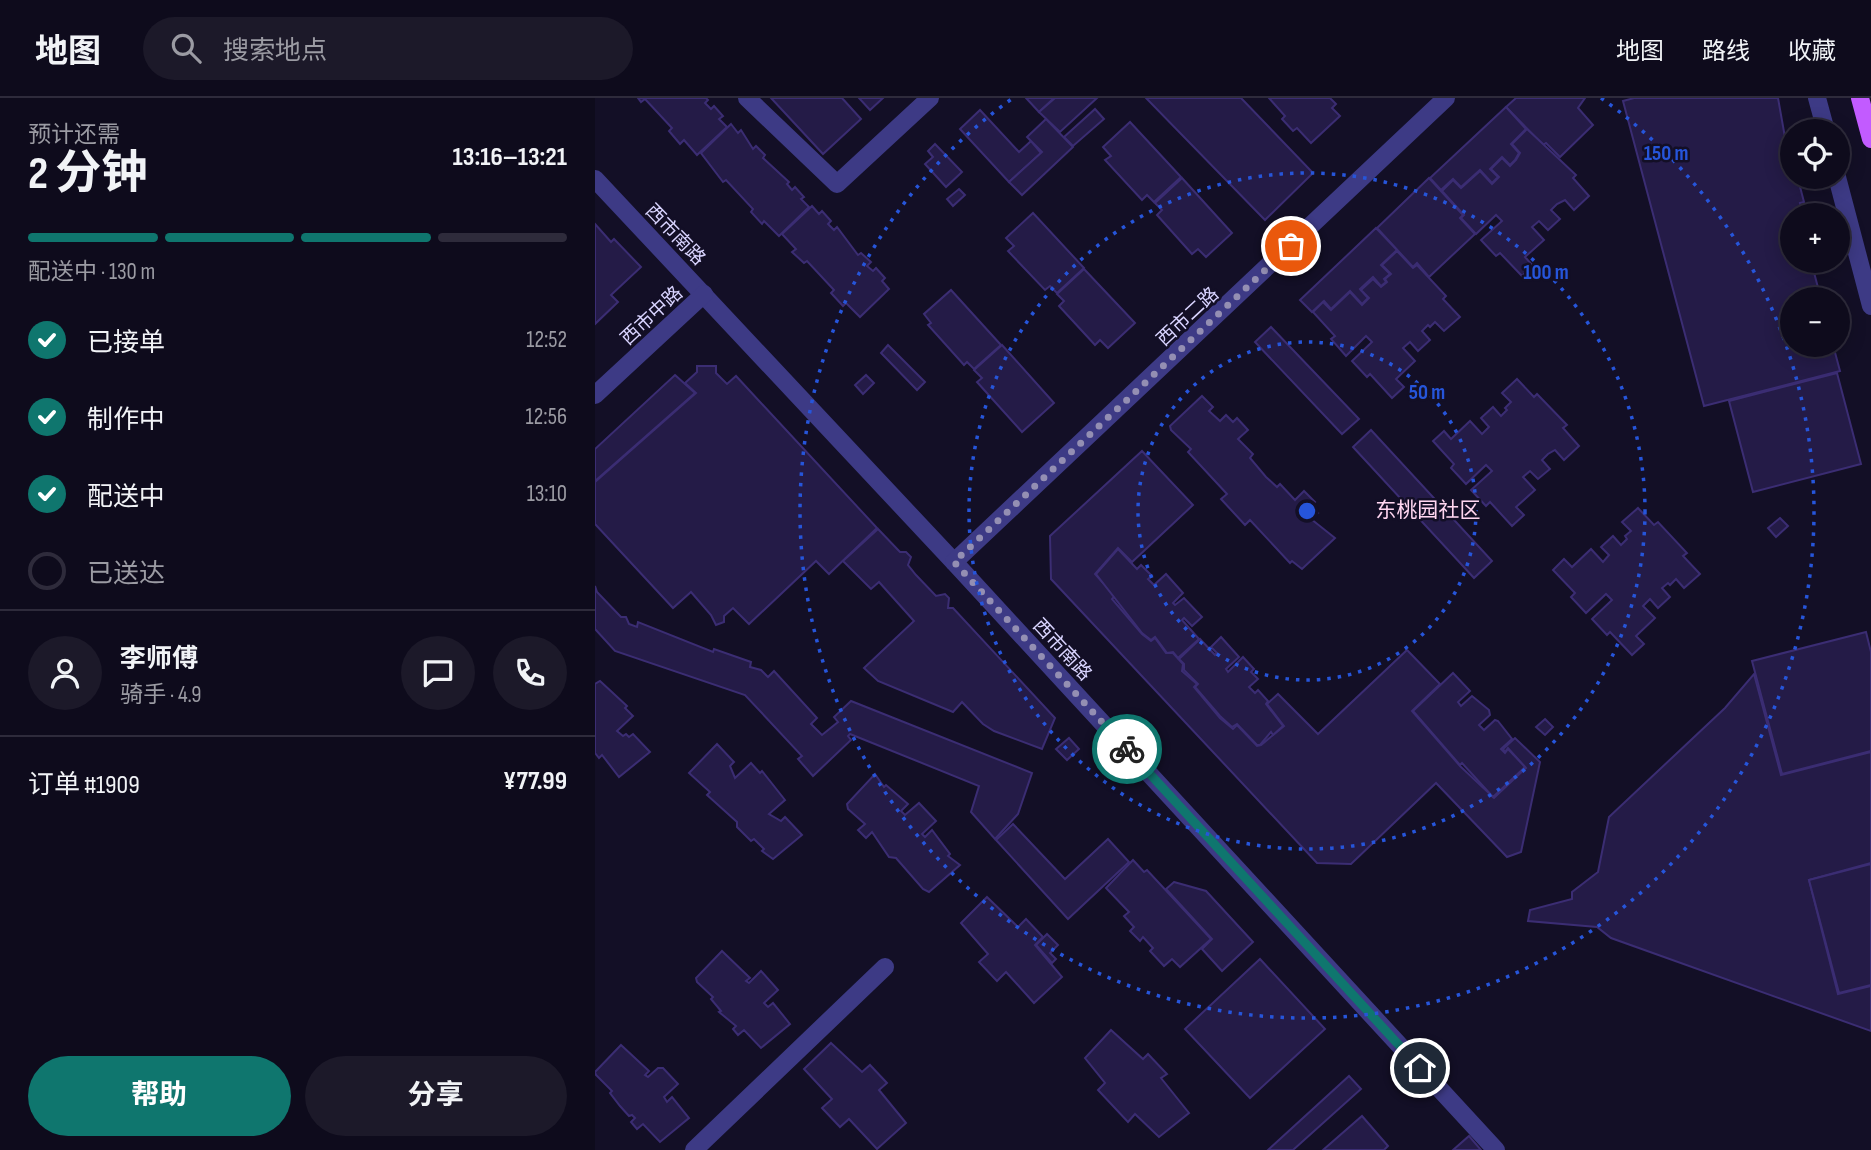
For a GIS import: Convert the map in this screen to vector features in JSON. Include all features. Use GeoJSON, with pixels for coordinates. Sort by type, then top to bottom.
{"type":"FeatureCollection","features":[{"type":"Feature","properties":{"kind":"main road"},"geometry":{"type":"LineString","coordinates":[[1860,98],[1871,139]]}},
{"type":"Feature","properties":{"kind":"street"},"geometry":{"type":"LineString","coordinates":[[747,98],[837,184],[930,98]]}},
{"type":"Feature","properties":{"kind":"street","name":"西市二路"},"geometry":{"type":"LineString","coordinates":[[954,562],[1446,98]]}},
{"type":"Feature","properties":{"kind":"street"},"geometry":{"type":"LineString","coordinates":[[1817,98],[1823,119]]}},
{"type":"Feature","properties":{"kind":"street","name":"西市南路"},"geometry":{"type":"LineString","coordinates":[[595,179],[954,562],[1496,1150]]}},
{"type":"Feature","properties":{"kind":"street"},"geometry":{"type":"LineString","coordinates":[[1840,189],[1871,306]]}},
{"type":"Feature","properties":{"kind":"street","name":"西市中路"},"geometry":{"type":"LineString","coordinates":[[595,395],[704,294]]}},
{"type":"Feature","properties":{"kind":"street"},"geometry":{"type":"LineString","coordinates":[[694,1150],[885,967]]}},
{"type":"Feature","properties":{"kind":"building"},"geometry":{"type":"Polygon","coordinates":[[[638,98],[706,98],[708,100],[705,103],[711,109],[714,106],[723,116],[719,119],[727,127],[697,155],[684,140],[680,144],[669,131],[672,128],[645,99],[641,102],[638,98]]]}},
{"type":"Feature","properties":{"kind":"building"},"geometry":{"type":"Polygon","coordinates":[[[771,98],[842,98],[861,119],[823,154],[771,98]]]}},
{"type":"Feature","properties":{"kind":"building"},"geometry":{"type":"Polygon","coordinates":[[[859,98],[883,98],[870,110],[859,98]]]}},
{"type":"Feature","properties":{"kind":"building"},"geometry":{"type":"Polygon","coordinates":[[[1026,98],[1054,98],[1039,112],[1026,98]]]}},
{"type":"Feature","properties":{"kind":"building"},"geometry":{"type":"Polygon","coordinates":[[[1055,98],[1097,98],[1060,132],[1039,112],[1055,98]]]}},
{"type":"Feature","properties":{"kind":"building"},"geometry":{"type":"Polygon","coordinates":[[[1146,98],[1241,98],[1313,173],[1265,220],[1146,98]]]}},
{"type":"Feature","properties":{"kind":"building"},"geometry":{"type":"Polygon","coordinates":[[[1269,98],[1330,98],[1336,104],[1332,108],[1340,116],[1311,143],[1297,128],[1293,131],[1282,119],[1285,116],[1269,98]]]}},
{"type":"Feature","properties":{"kind":"building"},"geometry":{"type":"Polygon","coordinates":[[[1516,98],[1585,98],[1578,108],[1593,125],[1560,157],[1546,143],[1543,145],[1506,107],[1516,98]]]}},
{"type":"Feature","properties":{"kind":"building"},"geometry":{"type":"Polygon","coordinates":[[[1634,98],[1778,98],[1782,119],[1780,189],[1801,189],[1804,202],[1780,203],[1780,273],[1814,273],[1818,287],[1780,287],[1780,357],[1836,357],[1840,371],[1704,406],[1623,101],[1634,98]]]}},
{"type":"Feature","properties":{"kind":"building"},"geometry":{"type":"Polygon","coordinates":[[[1506,107],[1526,129],[1511,144],[1519,153],[1515,160],[1510,165],[1502,157],[1490,169],[1498,177],[1492,183],[1480,170],[1461,187],[1453,179],[1441,190],[1430,178],[1506,107]]]}},
{"type":"Feature","properties":{"kind":"building"},"geometry":{"type":"Polygon","coordinates":[[[1095,109],[1104,119],[1073,146],[1064,137],[1095,109]]]}},
{"type":"Feature","properties":{"kind":"building"},"geometry":{"type":"Polygon","coordinates":[[[980,110],[1019,152],[1031,141],[1041,153],[1009,182],[960,129],[980,110]]]}},
{"type":"Feature","properties":{"kind":"building"},"geometry":{"type":"Polygon","coordinates":[[[1046,119],[1073,147],[1022,195],[1009,182],[1042,152],[1027,137],[1046,119]]]}},
{"type":"Feature","properties":{"kind":"building"},"geometry":{"type":"Polygon","coordinates":[[[1130,122],[1181,177],[1154,202],[1147,195],[1142,200],[1105,160],[1111,156],[1103,147],[1130,122]]]}},
{"type":"Feature","properties":{"kind":"building"},"geometry":{"type":"Polygon","coordinates":[[[731,124],[738,133],[741,130],[753,149],[756,146],[765,155],[763,158],[789,182],[787,184],[792,190],[795,187],[809,207],[779,236],[764,221],[762,224],[751,212],[753,209],[726,180],[723,182],[701,153],[731,124]]]}},
{"type":"Feature","properties":{"kind":"building"},"geometry":{"type":"Polygon","coordinates":[[[1527,129],[1576,175],[1573,178],[1589,196],[1574,210],[1565,200],[1557,204],[1551,210],[1560,219],[1548,230],[1539,221],[1532,227],[1544,240],[1525,257],[1533,266],[1522,276],[1500,253],[1496,256],[1481,240],[1502,221],[1496,215],[1476,234],[1461,218],[1464,215],[1442,191],[1453,180],[1461,188],[1480,171],[1492,184],[1499,177],[1491,169],[1502,158],[1510,166],[1516,160],[1520,153],[1512,144],[1527,129]]]}},
{"type":"Feature","properties":{"kind":"building"},"geometry":{"type":"Polygon","coordinates":[[[935,144],[962,172],[946,187],[925,164],[933,157],[928,151],[935,144]]]}},
{"type":"Feature","properties":{"kind":"building"},"geometry":{"type":"Polygon","coordinates":[[[1182,178],[1232,233],[1206,257],[1198,249],[1192,254],[1157,215],[1162,210],[1155,203],[1182,178]]]}},
{"type":"Feature","properties":{"kind":"building"},"geometry":{"type":"Polygon","coordinates":[[[1429,178],[1463,215],[1460,218],[1475,234],[1429,277],[1417,263],[1413,267],[1377,228],[1429,178]]]}},
{"type":"Feature","properties":{"kind":"building"},"geometry":{"type":"Polygon","coordinates":[[[959,189],[965,195],[953,206],[947,199],[959,189]]]}},
{"type":"Feature","properties":{"kind":"building"},"geometry":{"type":"Polygon","coordinates":[[[812,206],[819,214],[822,211],[831,221],[828,224],[834,230],[837,227],[858,255],[861,253],[871,262],[867,266],[873,271],[876,268],[885,278],[882,281],[889,289],[860,317],[846,303],[843,306],[831,293],[834,290],[807,261],[804,263],[792,252],[796,249],[782,234],[812,206]]]}},
{"type":"Feature","properties":{"kind":"building"},"geometry":{"type":"Polygon","coordinates":[[[1033,213],[1084,268],[1057,293],[1050,286],[1045,290],[1008,251],[1014,246],[1006,238],[1033,213]]]}},
{"type":"Feature","properties":{"kind":"building"},"geometry":{"type":"Polygon","coordinates":[[[595,224],[611,242],[614,239],[641,267],[611,295],[618,302],[595,324],[595,224]]]}},
{"type":"Feature","properties":{"kind":"building"},"geometry":{"type":"Polygon","coordinates":[[[1376,228],[1397,250],[1381,265],[1390,274],[1384,279],[1386,282],[1381,286],[1373,277],[1360,289],[1368,298],[1362,304],[1350,291],[1331,309],[1324,301],[1312,312],[1300,300],[1376,228]]]}},
{"type":"Feature","properties":{"kind":"building"},"geometry":{"type":"Polygon","coordinates":[[[1397,251],[1413,268],[1417,265],[1446,296],[1443,299],[1460,317],[1444,331],[1435,322],[1430,327],[1428,325],[1422,331],[1430,340],[1418,351],[1410,342],[1403,348],[1415,361],[1396,379],[1404,387],[1392,398],[1370,374],[1367,377],[1352,361],[1372,342],[1366,336],[1346,356],[1331,339],[1335,336],[1313,312],[1323,302],[1331,310],[1350,292],[1362,305],[1369,298],[1361,290],[1373,279],[1381,287],[1387,282],[1385,279],[1391,274],[1382,265],[1397,251]]]}},
{"type":"Feature","properties":{"kind":"building"},"geometry":{"type":"Polygon","coordinates":[[[1084,269],[1135,323],[1108,348],[1100,340],[1095,345],[1059,306],[1064,301],[1057,294],[1084,269]]]}},
{"type":"Feature","properties":{"kind":"building"},"geometry":{"type":"Polygon","coordinates":[[[951,290],[1001,345],[974,369],[967,362],[964,365],[928,325],[931,323],[924,314],[951,290]]]}},
{"type":"Feature","properties":{"kind":"building"},"geometry":{"type":"Polygon","coordinates":[[[1271,327],[1359,419],[1342,434],[1255,342],[1271,327]]]}},
{"type":"Feature","properties":{"kind":"building"},"geometry":{"type":"Polygon","coordinates":[[[888,345],[925,382],[917,390],[881,353],[888,345]]]}},
{"type":"Feature","properties":{"kind":"building"},"geometry":{"type":"Polygon","coordinates":[[[1002,345],[1054,403],[1022,432],[977,382],[982,378],[974,370],[1002,345]]]}},
{"type":"Feature","properties":{"kind":"building"},"geometry":{"type":"Polygon","coordinates":[[[697,366],[716,366],[716,373],[727,384],[736,376],[877,528],[829,574],[816,561],[749,624],[733,608],[724,616],[724,622],[716,625],[691,592],[673,608],[595,524],[595,482],[696,393],[685,383],[697,372],[697,366]]]}},
{"type":"Feature","properties":{"kind":"building"},"geometry":{"type":"Polygon","coordinates":[[[1837,373],[1861,464],[1753,492],[1729,401],[1837,373]]]}},
{"type":"Feature","properties":{"kind":"building"},"geometry":{"type":"Polygon","coordinates":[[[675,375],[695,393],[595,481],[595,449],[675,375]]]}},
{"type":"Feature","properties":{"kind":"building"},"geometry":{"type":"Polygon","coordinates":[[[866,375],[874,383],[863,394],[855,385],[866,375]]]}},
{"type":"Feature","properties":{"kind":"building"},"geometry":{"type":"Polygon","coordinates":[[[1517,379],[1534,397],[1537,394],[1567,425],[1563,428],[1579,446],[1564,460],[1555,450],[1548,454],[1542,460],[1550,469],[1538,479],[1530,471],[1523,477],[1535,490],[1516,507],[1524,515],[1512,526],[1490,502],[1486,506],[1471,490],[1492,471],[1486,465],[1466,484],[1451,468],[1454,464],[1433,441],[1444,431],[1451,439],[1470,421],[1482,434],[1489,427],[1481,418],[1493,407],[1501,416],[1507,410],[1505,408],[1511,402],[1502,393],[1517,379]]]}},
{"type":"Feature","properties":{"kind":"building"},"geometry":{"type":"Polygon","coordinates":[[[1202,396],[1213,407],[1209,411],[1220,421],[1226,415],[1233,422],[1237,418],[1248,430],[1238,439],[1253,454],[1250,458],[1266,477],[1277,487],[1280,484],[1295,500],[1304,491],[1315,502],[1311,506],[1318,513],[1311,519],[1335,538],[1302,569],[1292,561],[1290,563],[1250,520],[1245,525],[1221,499],[1227,494],[1188,452],[1191,449],[1171,430],[1170,426],[1202,396]]]}},
{"type":"Feature","properties":{"kind":"building"},"geometry":{"type":"Polygon","coordinates":[[[1371,430],[1492,561],[1474,578],[1353,447],[1371,430]]]}},
{"type":"Feature","properties":{"kind":"building"},"geometry":{"type":"Polygon","coordinates":[[[1142,451],[1193,505],[1132,562],[1118,548],[1095,574],[1115,596],[1112,599],[1142,634],[1151,641],[1155,638],[1166,653],[1173,653],[1183,664],[1182,671],[1197,684],[1194,687],[1220,718],[1233,729],[1237,725],[1257,746],[1261,745],[1284,726],[1267,704],[1278,694],[1318,734],[1407,650],[1440,684],[1412,711],[1460,766],[1494,798],[1526,768],[1508,748],[1505,752],[1503,749],[1515,738],[1540,762],[1521,852],[1507,857],[1436,783],[1351,864],[1317,863],[1051,579],[1050,536],[1142,451]]]}},
{"type":"Feature","properties":{"kind":"building"},"geometry":{"type":"Polygon","coordinates":[[[1638,508],[1654,525],[1658,522],[1687,553],[1683,556],[1700,574],[1684,588],[1676,579],[1670,585],[1668,583],[1662,588],[1670,597],[1658,608],[1650,599],[1643,606],[1655,618],[1636,636],[1644,644],[1632,655],[1610,632],[1607,635],[1592,619],[1612,600],[1606,594],[1586,613],[1571,597],[1575,593],[1553,570],[1564,559],[1572,567],[1591,549],[1603,562],[1609,555],[1601,547],[1613,536],[1621,545],[1627,539],[1625,536],[1631,531],[1622,522],[1638,508]]]}},
{"type":"Feature","properties":{"kind":"building"},"geometry":{"type":"Polygon","coordinates":[[[1780,518],[1788,526],[1776,537],[1768,528],[1780,518]]]}},
{"type":"Feature","properties":{"kind":"building"},"geometry":{"type":"Polygon","coordinates":[[[878,529],[900,552],[906,552],[911,557],[908,565],[916,575],[936,596],[945,594],[949,598],[948,608],[953,608],[1055,718],[1042,749],[994,731],[983,724],[962,702],[953,712],[878,681],[864,668],[914,621],[879,582],[871,589],[843,561],[878,529]]]}},
{"type":"Feature","properties":{"kind":"building"},"geometry":{"type":"Polygon","coordinates":[[[1118,549],[1137,569],[1141,565],[1152,576],[1148,579],[1154,585],[1166,574],[1183,593],[1173,603],[1175,605],[1184,598],[1202,617],[1192,626],[1184,618],[1182,620],[1199,639],[1178,658],[1173,652],[1167,653],[1155,637],[1151,640],[1142,633],[1096,574],[1118,549]]]}},
{"type":"Feature","properties":{"kind":"building"},"geometry":{"type":"Polygon","coordinates":[[[595,586],[597,592],[621,617],[626,617],[629,624],[637,627],[638,622],[713,652],[714,649],[751,662],[750,667],[761,670],[768,677],[774,671],[817,718],[811,724],[822,735],[838,722],[834,717],[851,701],[1032,773],[1018,814],[995,839],[971,812],[979,786],[850,734],[848,736],[851,740],[813,776],[798,759],[802,756],[745,695],[615,651],[595,629],[595,586]]]}},
{"type":"Feature","properties":{"kind":"building"},"geometry":{"type":"Polygon","coordinates":[[[1866,632],[1871,652],[1871,751],[1782,774],[1752,661],[1866,632]]]}},
{"type":"Feature","properties":{"kind":"building"},"geometry":{"type":"Polygon","coordinates":[[[1221,637],[1239,657],[1226,669],[1228,672],[1243,657],[1254,669],[1251,672],[1258,679],[1249,687],[1255,693],[1258,690],[1268,701],[1266,704],[1283,726],[1273,735],[1271,732],[1260,745],[1237,724],[1232,727],[1220,716],[1195,687],[1198,684],[1184,670],[1184,664],[1179,659],[1200,639],[1215,655],[1217,653],[1211,647],[1221,637]]]}},
{"type":"Feature","properties":{"kind":"building"},"geometry":{"type":"Polygon","coordinates":[[[1453,673],[1470,691],[1458,702],[1461,706],[1472,696],[1489,710],[1490,715],[1479,725],[1484,730],[1495,720],[1498,721],[1512,739],[1501,749],[1505,753],[1508,749],[1525,767],[1493,797],[1462,763],[1460,765],[1413,711],[1453,673]]]}},
{"type":"Feature","properties":{"kind":"building"},"geometry":{"type":"Polygon","coordinates":[[[1754,674],[1781,775],[1871,752],[1871,863],[1809,880],[1838,994],[1871,986],[1871,1031],[1611,938],[1597,927],[1528,921],[1530,910],[1572,899],[1572,892],[1598,872],[1609,817],[1725,708],[1754,674]]]}},
{"type":"Feature","properties":{"kind":"building"},"geometry":{"type":"Polygon","coordinates":[[[600,681],[627,706],[625,708],[633,716],[617,731],[623,736],[626,734],[629,737],[633,734],[650,752],[619,777],[602,755],[599,758],[595,753],[595,684],[600,681]]]}},
{"type":"Feature","properties":{"kind":"building"},"geometry":{"type":"Polygon","coordinates":[[[1545,719],[1553,727],[1545,735],[1536,727],[1545,719]]]}},
{"type":"Feature","properties":{"kind":"building"},"geometry":{"type":"Polygon","coordinates":[[[1069,738],[1079,749],[1067,760],[1056,749],[1069,738]]]}},
{"type":"Feature","properties":{"kind":"building"},"geometry":{"type":"Polygon","coordinates":[[[717,744],[734,762],[730,766],[735,778],[751,763],[760,773],[762,771],[785,800],[769,814],[781,821],[785,817],[802,835],[773,859],[762,851],[764,849],[754,839],[751,841],[737,827],[737,822],[707,795],[710,792],[689,773],[717,744]]]}},
{"type":"Feature","properties":{"kind":"building"},"geometry":{"type":"Polygon","coordinates":[[[875,774],[884,787],[886,785],[908,804],[901,811],[905,815],[919,803],[936,821],[922,834],[925,837],[932,830],[950,854],[948,856],[960,865],[929,892],[923,889],[896,858],[889,857],[872,832],[866,838],[858,830],[865,824],[848,809],[847,804],[875,774]]]}},
{"type":"Feature","properties":{"kind":"building"},"geometry":{"type":"Polygon","coordinates":[[[1013,824],[1065,879],[1108,839],[1129,862],[1068,919],[996,840],[1013,824]]]}},
{"type":"Feature","properties":{"kind":"building"},"geometry":{"type":"Polygon","coordinates":[[[1133,860],[1144,872],[1147,870],[1211,939],[1180,967],[1172,959],[1164,966],[1150,951],[1153,948],[1143,937],[1140,941],[1130,931],[1134,927],[1124,916],[1129,912],[1106,888],[1133,860]]]}},
{"type":"Feature","properties":{"kind":"building"},"geometry":{"type":"Polygon","coordinates":[[[1871,864],[1871,985],[1839,993],[1809,880],[1871,864]]]}},
{"type":"Feature","properties":{"kind":"building"},"geometry":{"type":"Polygon","coordinates":[[[1174,882],[1206,891],[1253,942],[1222,971],[1202,949],[1212,939],[1166,889],[1174,882]]]}},
{"type":"Feature","properties":{"kind":"building"},"geometry":{"type":"Polygon","coordinates":[[[987,897],[1018,927],[1026,919],[1043,937],[1035,945],[1062,977],[1034,1003],[1006,972],[997,981],[979,962],[988,954],[961,923],[987,897]]]}},
{"type":"Feature","properties":{"kind":"building"},"geometry":{"type":"Polygon","coordinates":[[[1047,934],[1058,945],[1050,953],[1056,959],[1052,963],[1036,945],[1047,934]]]}},
{"type":"Feature","properties":{"kind":"building"},"geometry":{"type":"Polygon","coordinates":[[[722,951],[750,978],[746,981],[749,983],[761,971],[778,990],[764,1003],[768,1007],[773,1003],[790,1024],[761,1048],[744,1030],[738,1035],[733,1029],[736,1026],[719,1012],[721,1011],[711,999],[713,997],[697,982],[696,978],[722,951]]]}},
{"type":"Feature","properties":{"kind":"building"},"geometry":{"type":"Polygon","coordinates":[[[1260,959],[1325,1029],[1250,1098],[1185,1029],[1260,959]]]}},
{"type":"Feature","properties":{"kind":"building"},"geometry":{"type":"Polygon","coordinates":[[[1111,1030],[1143,1059],[1148,1054],[1167,1074],[1161,1078],[1189,1113],[1159,1137],[1135,1114],[1128,1122],[1098,1090],[1105,1083],[1085,1058],[1111,1030]]]}},
{"type":"Feature","properties":{"kind":"building"},"geometry":{"type":"Polygon","coordinates":[[[831,1043],[862,1072],[870,1065],[887,1083],[879,1090],[906,1123],[877,1149],[849,1119],[840,1127],[822,1108],[832,1099],[804,1069],[831,1043]]]}},
{"type":"Feature","properties":{"kind":"building"},"geometry":{"type":"Polygon","coordinates":[[[621,1045],[649,1071],[645,1075],[648,1077],[658,1068],[663,1068],[678,1084],[664,1097],[667,1102],[672,1097],[689,1118],[660,1142],[643,1124],[637,1129],[631,1122],[635,1118],[629,1116],[610,1093],[612,1091],[596,1075],[595,1072],[621,1045]]]}},
{"type":"Feature","properties":{"kind":"building"},"geometry":{"type":"Polygon","coordinates":[[[1349,1076],[1361,1089],[1293,1150],[1268,1150],[1349,1076]]]}},
{"type":"Feature","properties":{"kind":"building"},"geometry":{"type":"Polygon","coordinates":[[[1362,1116],[1388,1146],[1384,1150],[1323,1150],[1362,1116]]]}},
{"type":"Feature","properties":{"kind":"building"},"geometry":{"type":"Polygon","coordinates":[[[1469,1136],[1481,1150],[1453,1150],[1469,1136]]]}},
{"type":"Feature","properties":{"kind":"way so far"},"geometry":{"type":"LineString","coordinates":[[1127,749],[954,562],[1291,246]]}},
{"type":"Feature","properties":{"kind":"district","name":"东桃园社区"},"geometry":{"type":"Point","coordinates":[1428,510]}},
{"type":"Feature","properties":{"kind":"route"},"geometry":{"type":"LineString","coordinates":[[1127,749],[1420,1068]]}}]}
